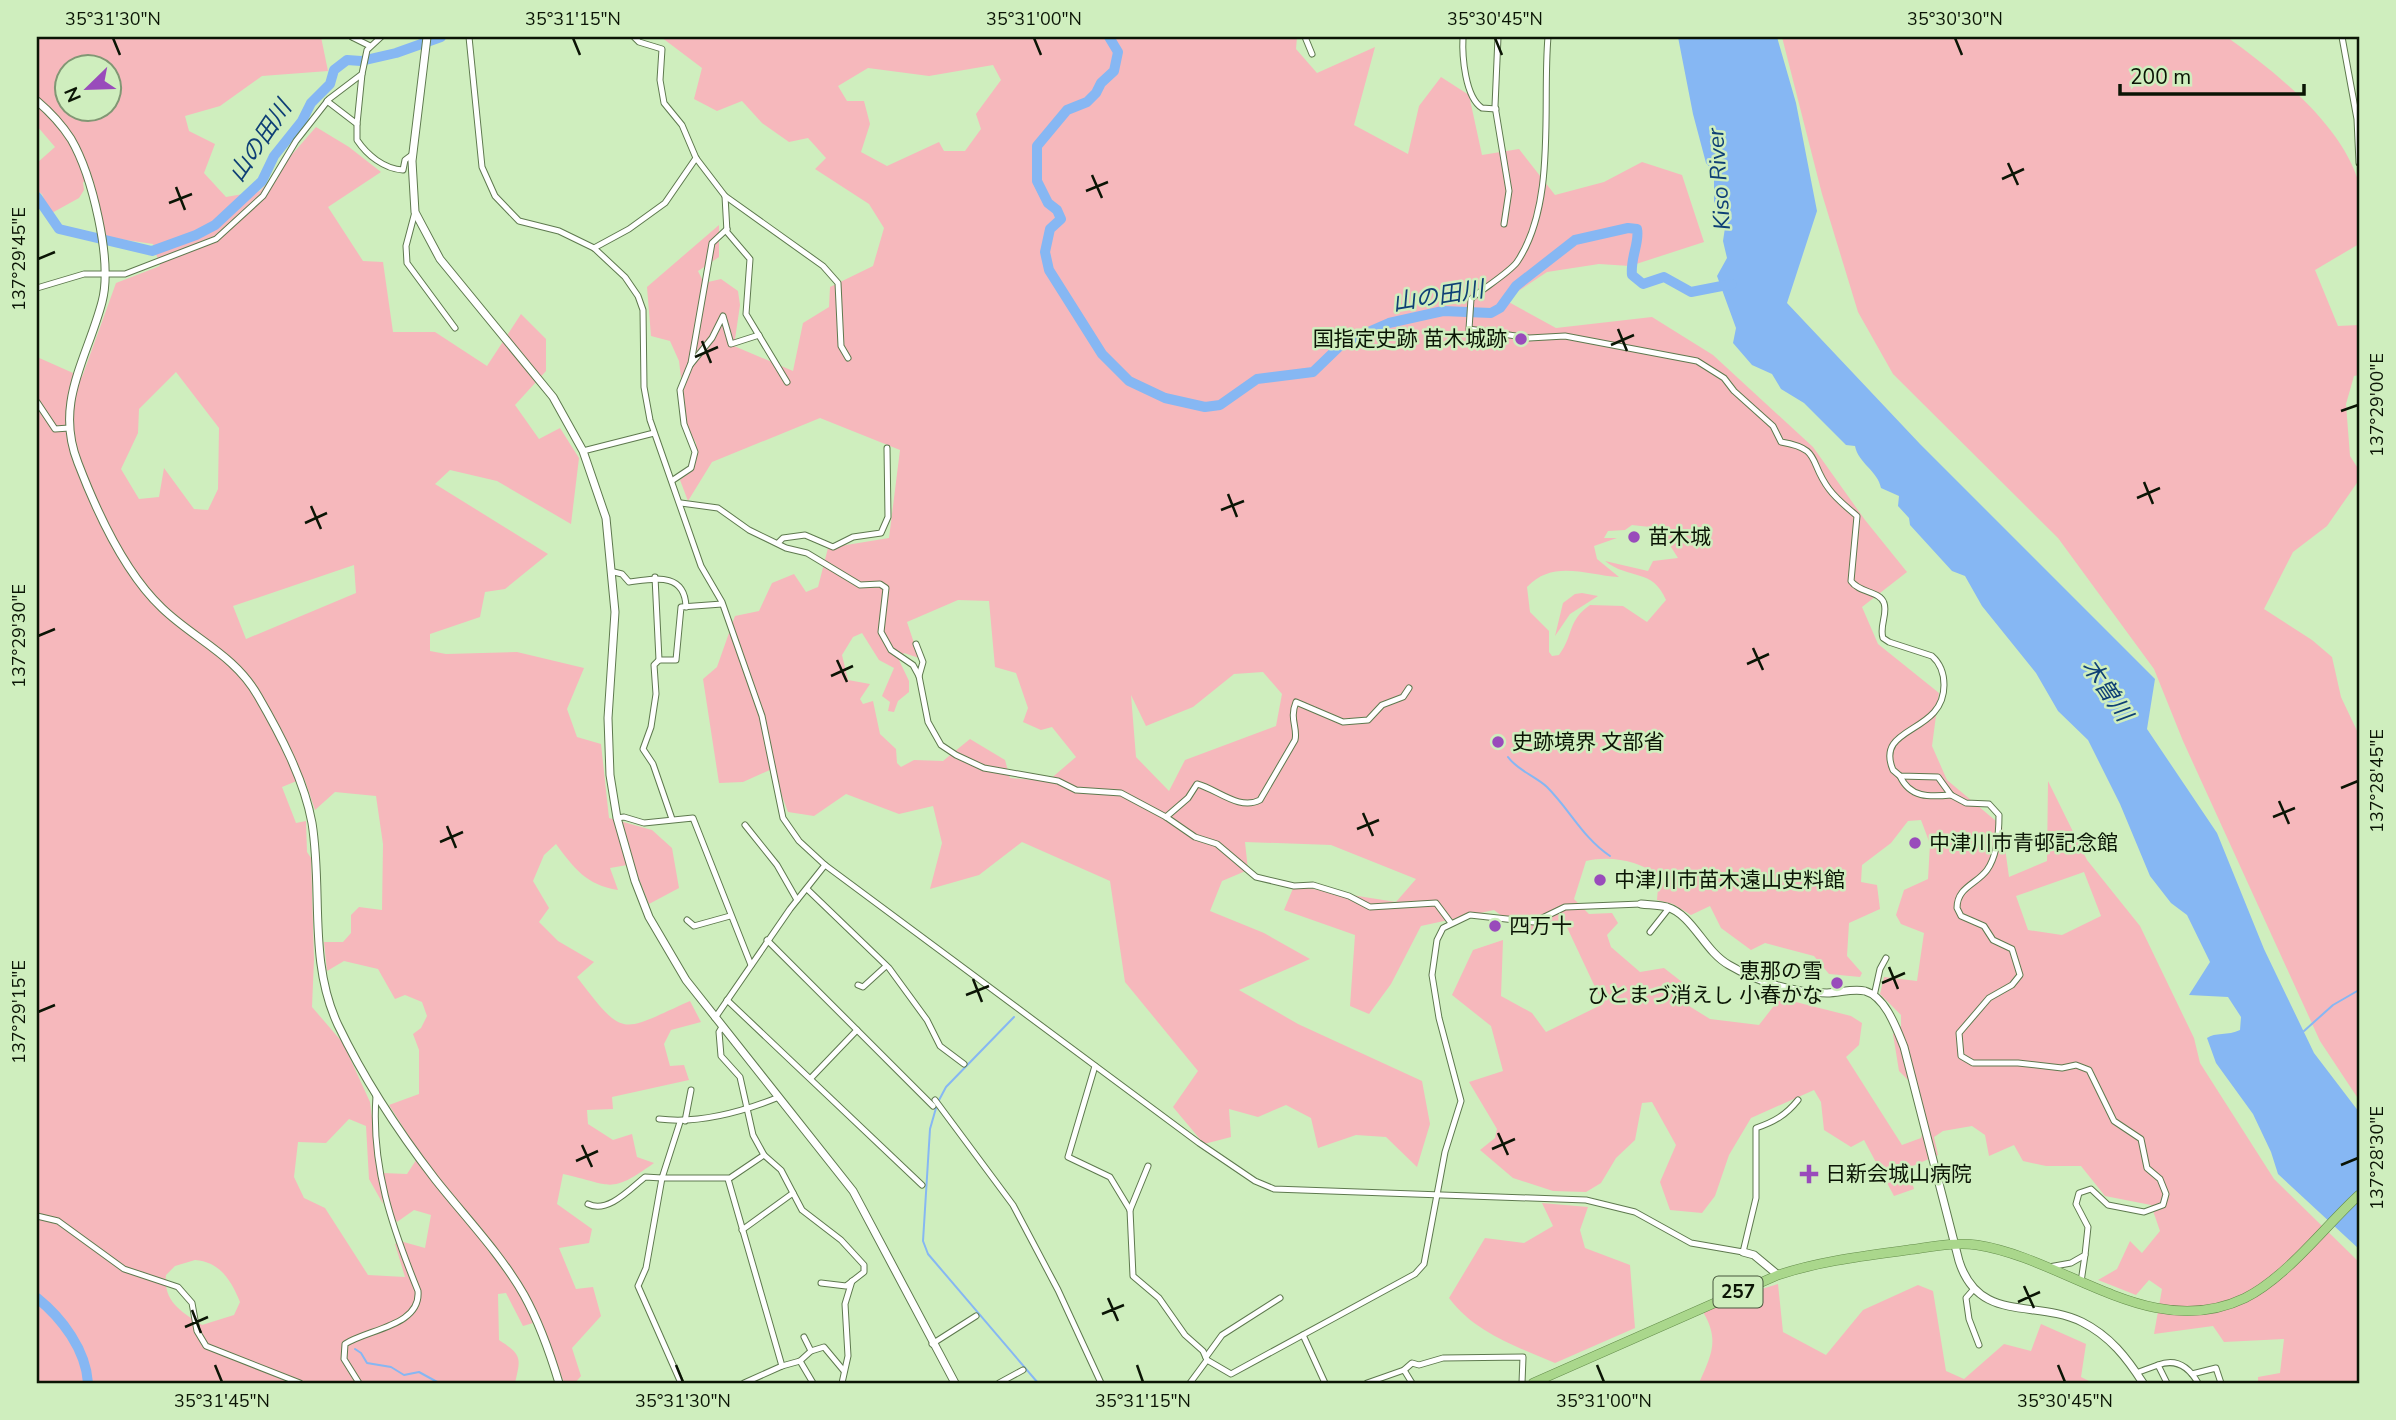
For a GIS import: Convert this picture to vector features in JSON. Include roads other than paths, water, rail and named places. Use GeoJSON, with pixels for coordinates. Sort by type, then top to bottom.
{"type":"FeatureCollection","features":[{"type":"Feature","properties":{"kind":"highway","name":"257"},"geometry":{"type":"LineString","coordinates":[[1533,1383],[1778,1275],[1810,1264],[1956,1244],[1994,1249],[2153,1308],[2187,1312],[2219,1307],[2258,1290],[2359,1195]]}},
{"type":"Feature","properties":{"kind":"street"},"geometry":{"type":"LineString","coordinates":[[352,37],[370,46]]}},
{"type":"Feature","properties":{"kind":"street"},"geometry":{"type":"LineString","coordinates":[[381,37],[370,46],[362,74],[356,137],[362,148],[389,167],[403,170],[405,160],[413,154]]}},
{"type":"Feature","properties":{"kind":"street"},"geometry":{"type":"LineString","coordinates":[[427,37],[413,154],[411,177],[415,212],[406,246],[407,263],[455,328]]}},
{"type":"Feature","properties":{"kind":"street"},"geometry":{"type":"LineString","coordinates":[[469,37],[482,167],[495,196],[519,221],[559,231],[594,248],[625,277],[638,296],[643,310],[644,387],[654,433],[673,480],[701,566],[722,604],[762,716],[783,818],[799,841],[825,865],[1199,1143],[1255,1181],[1274,1189],[1586,1200],[1619,1206],[1691,1242],[1754,1255],[1778,1275]]}},
{"type":"Feature","properties":{"kind":"street"},"geometry":{"type":"LineString","coordinates":[[634,37],[639,42],[662,49],[662,97],[689,136],[696,158],[724,196],[823,266],[838,283],[841,345],[848,358]]}},
{"type":"Feature","properties":{"kind":"street"},"geometry":{"type":"LineString","coordinates":[[1305,37],[1312,54]]}},
{"type":"Feature","properties":{"kind":"street"},"geometry":{"type":"LineString","coordinates":[[1463,37],[1463,56],[1473,98],[1482,108],[1496,109]]}},
{"type":"Feature","properties":{"kind":"street"},"geometry":{"type":"LineString","coordinates":[[1498,37],[1496,109],[1509,191],[1504,224]]}},
{"type":"Feature","properties":{"kind":"street"},"geometry":{"type":"LineString","coordinates":[[1548,37],[1543,166],[1534,223],[1515,265],[1469,302],[1472,332],[1530,338],[1565,336],[1698,361],[1724,378],[1734,391],[1773,426],[1781,442],[1797,444],[1809,452],[1829,489],[1857,516],[1858,536],[1850,576],[1855,587],[1880,597],[1884,604],[1883,638],[1932,656],[1944,674],[1940,709],[1903,733],[1892,749],[1890,762],[1905,788],[1913,793],[1951,795],[1966,803],[1989,804],[1998,811],[1999,828],[1987,870],[1960,896],[1956,908],[1961,916],[1984,926],[1993,940],[2012,949],[2020,975],[2012,985],[1989,998],[1959,1033],[1961,1056],[1973,1063],[2018,1062],[2062,1068],[2076,1065],[2089,1070],[2114,1121],[2141,1139],[2147,1168],[2160,1179],[2166,1194],[2163,1205],[2144,1212],[2108,1205],[2091,1189],[2079,1193],[2076,1203],[2088,1227],[2081,1282]]}},
{"type":"Feature","properties":{"kind":"street"},"geometry":{"type":"LineString","coordinates":[[2342,37],[2357,119],[2359,163]]}},
{"type":"Feature","properties":{"kind":"street"},"geometry":{"type":"LineString","coordinates":[[37,288],[85,274],[125,274],[216,239],[263,196],[296,141],[327,102],[338,90],[362,74]]}},
{"type":"Feature","properties":{"kind":"street"},"geometry":{"type":"LineString","coordinates":[[37,101],[63,128],[85,171],[105,275],[102,304],[71,390],[69,428],[82,472],[133,573],[163,609],[216,648],[246,677],[299,779],[314,839],[318,950],[325,989],[338,1024],[377,1095],[434,1178],[519,1287],[537,1323],[559,1383]]}},
{"type":"Feature","properties":{"kind":"street"},"geometry":{"type":"LineString","coordinates":[[327,102],[357,124]]}},
{"type":"Feature","properties":{"kind":"street"},"geometry":{"type":"LineString","coordinates":[[594,248],[629,229],[665,203],[696,158]]}},
{"type":"Feature","properties":{"kind":"street"},"geometry":{"type":"LineString","coordinates":[[724,196],[727,229],[741,252],[750,259],[744,308],[787,382]]}},
{"type":"Feature","properties":{"kind":"street"},"geometry":{"type":"LineString","coordinates":[[415,212],[440,259],[536,375],[583,451],[606,518],[614,572],[615,612],[608,746],[617,818],[649,917],[686,980],[853,1191],[955,1383]]}},
{"type":"Feature","properties":{"kind":"street"},"geometry":{"type":"LineString","coordinates":[[673,480],[691,468],[695,452],[684,424],[680,390],[691,364],[712,243],[727,229]]}},
{"type":"Feature","properties":{"kind":"street"},"geometry":{"type":"LineString","coordinates":[[691,364],[712,338],[723,316],[731,344],[759,335]]}},
{"type":"Feature","properties":{"kind":"street"},"geometry":{"type":"LineString","coordinates":[[37,402],[55,429],[69,428]]}},
{"type":"Feature","properties":{"kind":"street"},"geometry":{"type":"LineString","coordinates":[[583,451],[654,433]]}},
{"type":"Feature","properties":{"kind":"street"},"geometry":{"type":"LineString","coordinates":[[779,542],[783,538],[805,535],[833,547],[853,537],[881,533],[888,517],[887,448]]}},
{"type":"Feature","properties":{"kind":"street"},"geometry":{"type":"LineString","coordinates":[[681,503],[718,508],[749,530],[779,542],[786,548],[807,553],[860,585],[880,584],[886,588],[881,632],[891,649],[913,665],[919,676],[928,722],[941,745],[956,755],[984,768],[1058,781],[1076,790],[1121,793],[1166,817],[1195,837],[1224,849],[1256,877],[1293,886],[1313,886],[1349,896],[1370,907],[1436,903],[1451,922]]}},
{"type":"Feature","properties":{"kind":"street"},"geometry":{"type":"LineString","coordinates":[[614,572],[622,574],[629,582],[655,577],[668,579],[679,586],[685,596],[686,607]]}},
{"type":"Feature","properties":{"kind":"street"},"geometry":{"type":"LineString","coordinates":[[655,577],[659,660]]}},
{"type":"Feature","properties":{"kind":"street"},"geometry":{"type":"LineString","coordinates":[[672,819],[653,764],[643,749],[651,727],[656,694],[654,665],[659,660],[676,660],[681,607],[722,604]]}},
{"type":"Feature","properties":{"kind":"street"},"geometry":{"type":"LineString","coordinates":[[916,644],[923,662],[919,676]]}},
{"type":"Feature","properties":{"kind":"street"},"geometry":{"type":"LineString","coordinates":[[1166,817],[1188,798],[1197,784],[1238,802],[1250,804],[1260,800],[1295,740],[1296,734],[1291,721],[1296,702],[1343,722],[1368,720],[1382,705],[1403,697],[1409,688]]}},
{"type":"Feature","properties":{"kind":"street"},"geometry":{"type":"LineString","coordinates":[[1900,776],[1938,777],[1951,795]]}},
{"type":"Feature","properties":{"kind":"street"},"geometry":{"type":"LineString","coordinates":[[617,818],[624,817],[645,823],[693,818],[751,965]]}},
{"type":"Feature","properties":{"kind":"street"},"geometry":{"type":"LineString","coordinates":[[745,825],[777,866],[797,900]]}},
{"type":"Feature","properties":{"kind":"street"},"geometry":{"type":"LineString","coordinates":[[715,1018],[767,940],[825,865]]}},
{"type":"Feature","properties":{"kind":"street"},"geometry":{"type":"LineString","coordinates":[[807,889],[887,966],[927,1020],[940,1046],[964,1064]]}},
{"type":"Feature","properties":{"kind":"street"},"geometry":{"type":"LineString","coordinates":[[1148,1166],[1130,1210],[1133,1276],[1159,1298],[1179,1329],[1206,1358],[1231,1374],[1421,1269],[1436,1193],[1461,1101],[1439,1018],[1432,975],[1437,940],[1443,928],[1470,915],[1534,922],[1566,907],[1640,904],[1669,908],[1687,919],[1711,953],[1763,981],[1785,988],[1825,993],[1865,991],[1874,996],[1894,1023],[1904,1047],[1963,1274],[1973,1290],[1998,1304],[2064,1315],[2081,1322],[2113,1343],[2143,1383]]}},
{"type":"Feature","properties":{"kind":"street"},"geometry":{"type":"LineString","coordinates":[[1650,932],[1669,908]]}},
{"type":"Feature","properties":{"kind":"street"},"geometry":{"type":"LineString","coordinates":[[688,920],[694,926],[730,916]]}},
{"type":"Feature","properties":{"kind":"street"},"geometry":{"type":"LineString","coordinates":[[767,940],[934,1103],[995,1177],[1025,1226],[1101,1383]]}},
{"type":"Feature","properties":{"kind":"street"},"geometry":{"type":"LineString","coordinates":[[1874,996],[1880,969],[1886,958]]}},
{"type":"Feature","properties":{"kind":"street"},"geometry":{"type":"LineString","coordinates":[[858,985],[863,987],[887,966]]}},
{"type":"Feature","properties":{"kind":"street"},"geometry":{"type":"LineString","coordinates":[[727,1000],[922,1185]]}},
{"type":"Feature","properties":{"kind":"street"},"geometry":{"type":"LineString","coordinates":[[722,1027],[719,1032],[721,1056],[740,1077],[753,1135],[764,1155],[782,1170],[802,1210],[841,1240],[864,1265],[864,1272],[846,1286],[821,1283]]}},
{"type":"Feature","properties":{"kind":"street"},"geometry":{"type":"LineString","coordinates":[[811,1078],[857,1030]]}},
{"type":"Feature","properties":{"kind":"street"},"geometry":{"type":"LineString","coordinates":[[1096,1066],[1068,1157],[1110,1177],[1130,1210]]}},
{"type":"Feature","properties":{"kind":"street"},"geometry":{"type":"LineString","coordinates":[[681,1383],[638,1286],[646,1268],[662,1178],[691,1090]]}},
{"type":"Feature","properties":{"kind":"street"},"geometry":{"type":"LineString","coordinates":[[359,1383],[344,1359],[345,1344],[406,1317],[416,1309],[418,1302],[418,1291],[384,1197],[376,1135],[377,1095]]}},
{"type":"Feature","properties":{"kind":"street"},"geometry":{"type":"LineString","coordinates":[[659,1119],[682,1121],[749,1109],[779,1097]]}},
{"type":"Feature","properties":{"kind":"street"},"geometry":{"type":"LineString","coordinates":[[1742,1252],[1752,1225],[1756,1198],[1756,1128],[1787,1113],[1798,1100]]}},
{"type":"Feature","properties":{"kind":"street"},"geometry":{"type":"LineString","coordinates":[[589,1205],[598,1207],[616,1199],[645,1177],[728,1179],[764,1155]]}},
{"type":"Feature","properties":{"kind":"street"},"geometry":{"type":"LineString","coordinates":[[728,1179],[782,1366]]}},
{"type":"Feature","properties":{"kind":"street"},"geometry":{"type":"LineString","coordinates":[[742,1230],[793,1193]]}},
{"type":"Feature","properties":{"kind":"street"},"geometry":{"type":"LineString","coordinates":[[37,1216],[58,1222],[124,1269],[178,1287],[192,1303],[197,1331],[206,1346],[300,1383]]}},
{"type":"Feature","properties":{"kind":"street"},"geometry":{"type":"LineString","coordinates":[[2045,1268],[2071,1263],[2085,1255]]}},
{"type":"Feature","properties":{"kind":"street"},"geometry":{"type":"LineString","coordinates":[[842,1383],[848,1356],[845,1304],[852,1281]]}},
{"type":"Feature","properties":{"kind":"street"},"geometry":{"type":"LineString","coordinates":[[1973,1290],[1966,1298],[1969,1320],[1979,1345]]}},
{"type":"Feature","properties":{"kind":"street"},"geometry":{"type":"LineString","coordinates":[[1190,1383],[1222,1335],[1280,1298]]}},
{"type":"Feature","properties":{"kind":"street"},"geometry":{"type":"LineString","coordinates":[[932,1344],[976,1317]]}},
{"type":"Feature","properties":{"kind":"street"},"geometry":{"type":"LineString","coordinates":[[1303,1335],[1325,1383]]}},
{"type":"Feature","properties":{"kind":"street"},"geometry":{"type":"LineString","coordinates":[[804,1337],[811,1351]]}},
{"type":"Feature","properties":{"kind":"street"},"geometry":{"type":"LineString","coordinates":[[744,1383],[800,1361],[811,1351],[824,1347],[844,1371]]}},
{"type":"Feature","properties":{"kind":"street"},"geometry":{"type":"LineString","coordinates":[[1367,1383],[1404,1370],[1412,1363],[1419,1365],[1443,1358],[1523,1357],[1522,1383]]}},
{"type":"Feature","properties":{"kind":"street"},"geometry":{"type":"LineString","coordinates":[[800,1361],[813,1383]]}},
{"type":"Feature","properties":{"kind":"street"},"geometry":{"type":"LineString","coordinates":[[2136,1373],[2167,1361],[2181,1364],[2198,1383]]}},
{"type":"Feature","properties":{"kind":"street"},"geometry":{"type":"LineString","coordinates":[[2158,1364],[2167,1383]]}},
{"type":"Feature","properties":{"kind":"street"},"geometry":{"type":"LineString","coordinates":[[2192,1374],[2216,1368],[2221,1383]]}},
{"type":"Feature","properties":{"kind":"street"},"geometry":{"type":"LineString","coordinates":[[999,1383],[1023,1370]]}},
{"type":"Feature","properties":{"kind":"street"},"geometry":{"type":"LineString","coordinates":[[1404,1370],[1412,1383]]}},
{"type":"Feature","properties":{"kind":"water"},"geometry":{"type":"Polygon","coordinates":[[[1678,37],[1777,37],[1796,103],[1817,211],[1787,303],[1920,444],[2155,679],[2147,729],[2217,833],[2264,949],[2314,1053],[2359,1112],[2359,1249],[2278,1174],[2253,1114],[2216,1063],[2207,1038],[2240,1030],[2241,1017],[2228,997],[2189,995],[2210,962],[2187,915],[2171,903],[2150,876],[2120,804],[2088,740],[2058,711],[2036,673],[1982,606],[1965,576],[1952,571],[1910,525],[1909,518],[1898,506],[1899,496],[1881,488],[1855,446],[1846,445],[1804,403],[1781,389],[1772,374],[1752,365],[1733,343],[1736,328],[1717,276],[1727,258],[1723,241],[1726,221],[1714,202],[1714,172],[1706,163],[1678,37]]]}},
{"type":"Feature","properties":{"kind":"waterway","name":"山の田川"},"geometry":{"type":"LineString","coordinates":[[37,197],[59,229],[152,251],[196,235],[215,225],[262,181],[274,156],[302,121],[311,103],[330,84],[334,70],[347,60],[361,61],[396,53],[441,37]]}},
{"type":"Feature","properties":{"kind":"waterway","name":"山の田川"},"geometry":{"type":"LineString","coordinates":[[1109,37],[1118,52],[1114,71],[1087,102],[1067,110],[1037,146],[1037,181],[1048,203],[1057,210],[1061,219],[1050,229],[1045,252],[1049,270],[1102,354],[1129,381],[1165,398],[1205,407],[1220,405],[1257,379],[1313,372],[1343,343],[1389,323],[1443,311],[1491,313],[1500,308],[1516,286],[1575,240],[1628,228],[1637,229],[1632,275],[1643,284],[1664,277],[1691,292],[1732,284]]}},
{"type":"Feature","properties":{"kind":"waterway"},"geometry":{"type":"LineString","coordinates":[[1508,757],[1516,766],[1547,787],[1592,841],[1610,856]]}},
{"type":"Feature","properties":{"kind":"waterway"},"geometry":{"type":"LineString","coordinates":[[2304,1031],[2333,1005],[2359,990]]}},
{"type":"Feature","properties":{"kind":"waterway"},"geometry":{"type":"LineString","coordinates":[[938,1102],[946,1087],[1014,1017]]}},
{"type":"Feature","properties":{"kind":"waterway"},"geometry":{"type":"LineString","coordinates":[[936,1108],[930,1129],[923,1241],[928,1254],[1038,1383]]}},
{"type":"Feature","properties":{"kind":"waterway"},"geometry":{"type":"LineString","coordinates":[[37,1298],[64,1325],[78,1347],[88,1383]]}},
{"type":"Feature","properties":{"kind":"waterway"},"geometry":{"type":"LineString","coordinates":[[355,1349],[367,1363],[391,1367],[404,1375],[419,1372],[439,1383]]}},
{"type":"Feature","properties":{"kind":"place","name":"国指定史跡 苗木城跡"},"geometry":{"type":"Point","coordinates":[1521,339]}},
{"type":"Feature","properties":{"kind":"place","name":"苗木城"},"geometry":{"type":"Point","coordinates":[1634,537]}},
{"type":"Feature","properties":{"kind":"place","name":"史跡境界 文部省"},"geometry":{"type":"Point","coordinates":[1498,742]}},
{"type":"Feature","properties":{"kind":"place","name":"中津川市青邨記念館"},"geometry":{"type":"Point","coordinates":[1915,843]}},
{"type":"Feature","properties":{"kind":"place","name":"中津川市苗木遠山史料館"},"geometry":{"type":"Point","coordinates":[1600,880]}},
{"type":"Feature","properties":{"kind":"place","name":"四万十"},"geometry":{"type":"Point","coordinates":[1495,926]}},
{"type":"Feature","properties":{"kind":"place","name":"恵那の雪 ひとまづ消えし 小春かな"},"geometry":{"type":"Point","coordinates":[1837,983]}},
{"type":"Feature","properties":{"kind":"place","name":"日新会城山病院"},"geometry":{"type":"Point","coordinates":[1809,1174]}},
{"type":"Feature","properties":{"kind":"water label","name":"Kiso River"},"geometry":{"type":"Point","coordinates":[1719,179]}},
{"type":"Feature","properties":{"kind":"water label","name":"木曽川"},"geometry":{"type":"Point","coordinates":[2107,690]}}]}
